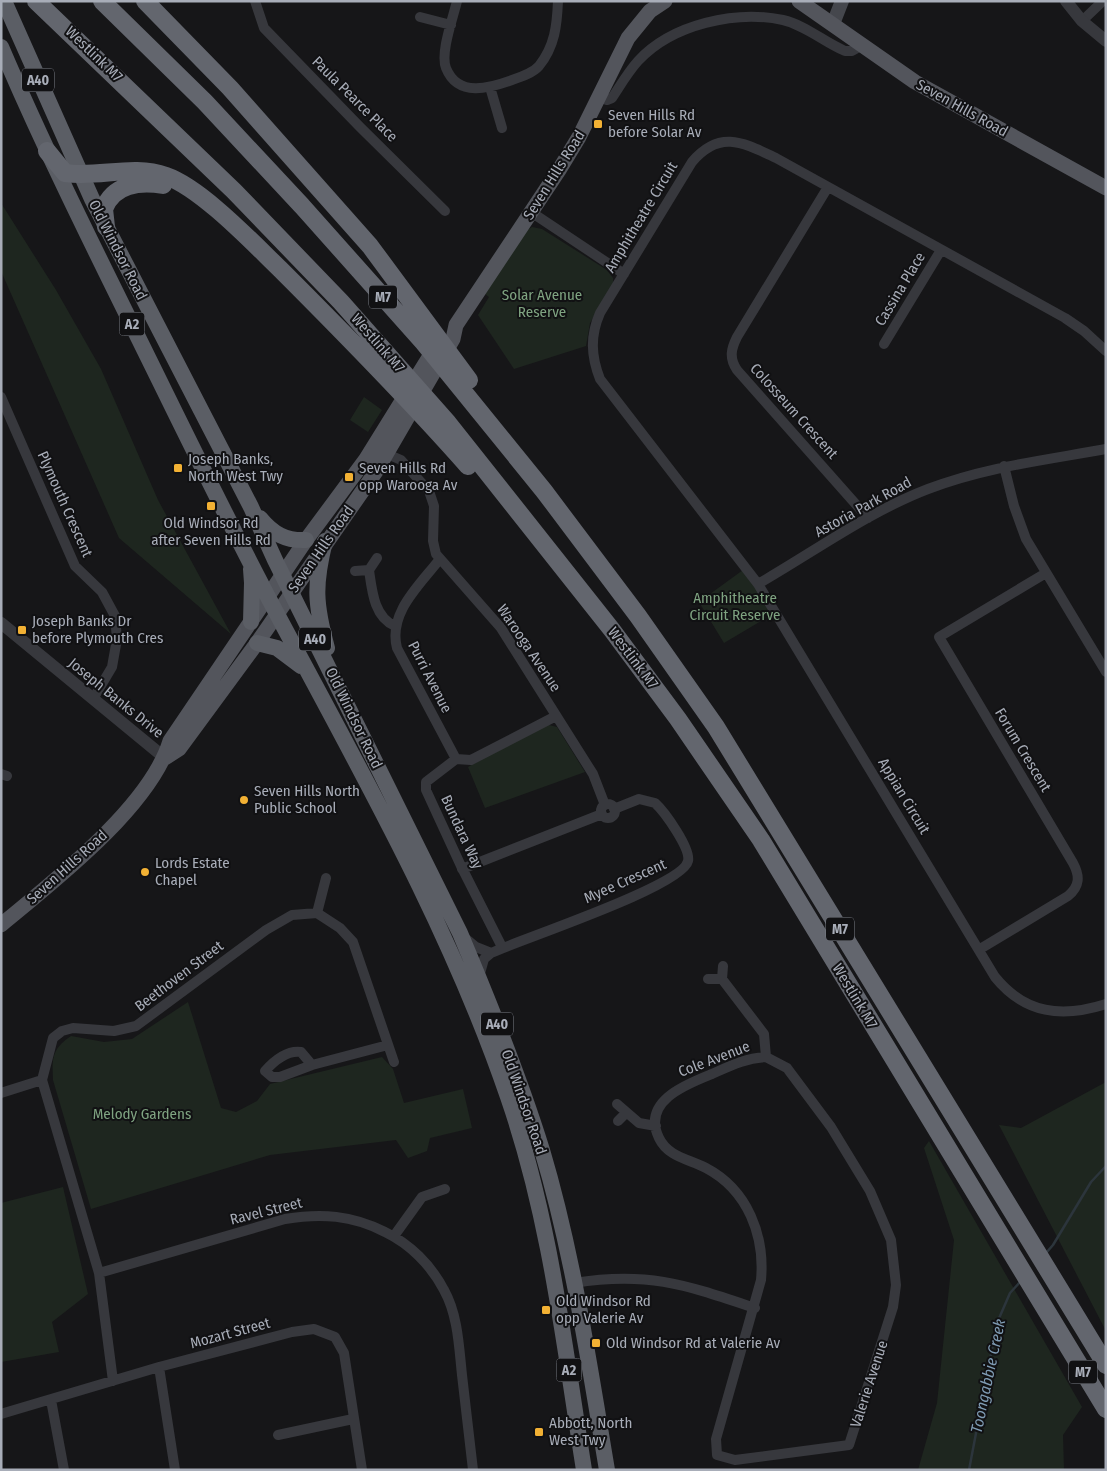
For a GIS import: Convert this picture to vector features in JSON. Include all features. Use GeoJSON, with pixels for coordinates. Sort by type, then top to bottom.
{"type":"FeatureCollection","features":[{"type":"Feature","properties":{"kind":"highway","name":"Old Windsor Road"},"geometry":{"type":"LineString","coordinates":[[4,1],[106,227],[251,507],[291,592],[460,933],[479,978],[512,1063],[542,1150],[574,1283],[607,1470]]}},
{"type":"Feature","properties":{"kind":"highway","name":"Westlink M7"},"geometry":{"type":"LineString","coordinates":[[36,1],[234,191],[341,302],[448,423],[612,630],[655,687],[761,840],[1106,1409]]}},
{"type":"Feature","properties":{"kind":"highway","name":"Westlink M7"},"geometry":{"type":"LineString","coordinates":[[102,1],[205,102],[302,206],[424,343],[544,491],[638,616],[716,727],[1106,1365]]}},
{"type":"Feature","properties":{"kind":"highway"},"geometry":{"type":"LineString","coordinates":[[145,1],[230,88],[370,246],[600,556],[638,616]]}},
{"type":"Feature","properties":{"kind":"highway","name":"Old Windsor Road"},"geometry":{"type":"LineString","coordinates":[[1,48],[47,150],[194,454],[426,895],[476,1010],[512,1108],[538,1199],[556,1288],[584,1470]]}},
{"type":"Feature","properties":{"kind":"highway"},"geometry":{"type":"LineString","coordinates":[[47,150],[65,173],[81,175],[131,171],[166,176],[187,187],[246,236],[365,354],[535,540],[548,548]]}},
{"type":"Feature","properties":{"kind":"highway"},"geometry":{"type":"LineString","coordinates":[[106,227],[104,209],[119,190],[134,184],[153,183],[172,187],[188,194],[246,236]]}},
{"type":"Feature","properties":{"kind":"highway"},"geometry":{"type":"LineString","coordinates":[[251,507],[275,533],[288,540],[306,540]]}},
{"type":"Feature","properties":{"kind":"highway"},"geometry":{"type":"LineString","coordinates":[[325,541],[318,572],[316,601],[338,686]]}},
{"type":"Feature","properties":{"kind":"highway"},"geometry":{"type":"LineString","coordinates":[[245,550],[252,583],[250,622]]}},
{"type":"Feature","properties":{"kind":"highway"},"geometry":{"type":"LineString","coordinates":[[256,643],[284,652],[310,674]]}},
{"type":"Feature","properties":{"kind":"highway"},"geometry":{"type":"LineString","coordinates":[[556,1288],[574,1283]]}},
{"type":"Feature","properties":{"kind":"main road","name":"Seven Hills Road"},"geometry":{"type":"LineString","coordinates":[[1,925],[101,838],[138,796],[165,758],[170,741],[306,540],[453,339],[456,325],[574,145],[599,97],[618,54],[635,28],[650,12],[665,1]]}},
{"type":"Feature","properties":{"kind":"main road","name":"Seven Hills Road"},"geometry":{"type":"LineString","coordinates":[[799,1],[915,82],[1106,188]]}},
{"type":"Feature","properties":{"kind":"main road"},"geometry":{"type":"LineString","coordinates":[[833,24],[842,1]]}},
{"type":"Feature","properties":{"kind":"main road","name":"Seven Hills Road"},"geometry":{"type":"LineString","coordinates":[[165,758],[179,749],[377,470],[385,453],[394,422]]}},
{"type":"Feature","properties":{"kind":"main road"},"geometry":{"type":"LineString","coordinates":[[366,459],[385,453]]}},
{"type":"Feature","properties":{"kind":"street","name":"Paula Pearce Place"},"geometry":{"type":"LineString","coordinates":[[255,1],[264,28],[445,211]]}},
{"type":"Feature","properties":{"kind":"street"},"geometry":{"type":"LineString","coordinates":[[457,1],[445,56],[446,68],[454,81],[465,87],[480,89],[523,76],[538,67],[556,33],[558,1]]}},
{"type":"Feature","properties":{"kind":"street"},"geometry":{"type":"LineString","coordinates":[[1066,1],[1082,21],[1106,41]]}},
{"type":"Feature","properties":{"kind":"street"},"geometry":{"type":"LineString","coordinates":[[1082,21],[1103,1]]}},
{"type":"Feature","properties":{"kind":"street"},"geometry":{"type":"LineString","coordinates":[[599,97],[607,100],[612,98],[638,61],[661,43],[695,26],[723,18],[749,16],[785,20],[844,51],[852,51],[861,46]]}},
{"type":"Feature","properties":{"kind":"street"},"geometry":{"type":"LineString","coordinates":[[420,17],[452,25]]}},
{"type":"Feature","properties":{"kind":"street"},"geometry":{"type":"LineString","coordinates":[[490,87],[502,128]]}},
{"type":"Feature","properties":{"kind":"street","name":"Amphitheatre Circuit"},"geometry":{"type":"LineString","coordinates":[[758,584],[600,380],[593,361],[594,327],[692,162],[699,154],[712,145],[729,141],[747,144],[1065,318],[1084,331],[1106,351]]}},
{"type":"Feature","properties":{"kind":"street","name":"Colosseum Crescent"},"geometry":{"type":"LineString","coordinates":[[828,187],[737,337],[732,349],[732,360],[737,370],[868,518]]}},
{"type":"Feature","properties":{"kind":"street"},"geometry":{"type":"LineString","coordinates":[[531,212],[624,274]]}},
{"type":"Feature","properties":{"kind":"street","name":"Cassina Place"},"geometry":{"type":"LineString","coordinates":[[884,344],[941,250]]}},
{"type":"Feature","properties":{"kind":"street","name":"Plymouth Crescent"},"geometry":{"type":"LineString","coordinates":[[1,397],[5,415],[75,566],[102,592],[115,616],[116,639],[112,667],[93,699]]}},
{"type":"Feature","properties":{"kind":"street","name":"Astoria Park Road"},"geometry":{"type":"LineString","coordinates":[[758,584],[868,518],[926,489],[1004,466],[1106,449]]}},
{"type":"Feature","properties":{"kind":"street","name":"Warooga Avenue"},"geometry":{"type":"LineString","coordinates":[[385,453],[422,492],[432,513],[434,548],[439,560],[501,628],[593,774],[607,809]]}},
{"type":"Feature","properties":{"kind":"street"},"geometry":{"type":"LineString","coordinates":[[1004,466],[1019,524],[1046,573],[1106,672]]}},
{"type":"Feature","properties":{"kind":"street"},"geometry":{"type":"LineString","coordinates":[[377,558],[368,570],[372,597],[384,621],[395,626]]}},
{"type":"Feature","properties":{"kind":"street","name":"Purri Avenue"},"geometry":{"type":"LineString","coordinates":[[439,560],[402,609],[395,626],[397,648],[456,759]]}},
{"type":"Feature","properties":{"kind":"street"},"geometry":{"type":"LineString","coordinates":[[355,571],[368,570]]}},
{"type":"Feature","properties":{"kind":"street","name":"Forum Crescent"},"geometry":{"type":"LineString","coordinates":[[980,950],[1068,896],[1078,885],[1078,876],[1073,863],[939,638],[1046,573]]}},
{"type":"Feature","properties":{"kind":"street","name":"Appian Circuit"},"geometry":{"type":"LineString","coordinates":[[758,584],[995,977],[1006,991],[1037,1012],[1063,1012],[1106,1004]]}},
{"type":"Feature","properties":{"kind":"street","name":"Joseph Banks Drive"},"geometry":{"type":"LineString","coordinates":[[1,624],[165,758]]}},
{"type":"Feature","properties":{"kind":"street","name":"Bundara Way"},"geometry":{"type":"LineString","coordinates":[[502,947],[462,869],[426,790],[426,782],[430,777],[444,770],[456,759],[471,760],[556,716]]}},
{"type":"Feature","properties":{"kind":"street","name":"Myee Crescent"},"geometry":{"type":"LineString","coordinates":[[462,869],[607,809],[639,799],[656,802],[687,848],[688,861],[682,871],[648,891],[490,953]]}},
{"type":"Feature","properties":{"kind":"street"},"geometry":{"type":"LineString","coordinates":[[326,878],[317,913],[340,928],[353,942],[394,1062]]}},
{"type":"Feature","properties":{"kind":"street","name":"Beethoven Street"},"geometry":{"type":"LineString","coordinates":[[42,1080],[53,1038],[62,1030],[73,1028],[114,1031],[136,1026],[266,930],[292,915],[317,913]]}},
{"type":"Feature","properties":{"kind":"street"},"geometry":{"type":"LineString","coordinates":[[460,933],[476,947],[490,953],[482,963],[479,978]]}},
{"type":"Feature","properties":{"kind":"street"},"geometry":{"type":"LineString","coordinates":[[723,966],[722,979],[764,1034],[766,1057]]}},
{"type":"Feature","properties":{"kind":"street"},"geometry":{"type":"LineString","coordinates":[[708,979],[722,979]]}},
{"type":"Feature","properties":{"kind":"street"},"geometry":{"type":"LineString","coordinates":[[312,1065],[388,1045]]}},
{"type":"Feature","properties":{"kind":"street","name":"Cole Avenue"},"geometry":{"type":"LineString","coordinates":[[656,1126],[662,1104],[680,1087],[745,1060],[766,1057]]}},
{"type":"Feature","properties":{"kind":"street","name":"Valerie Avenue"},"geometry":{"type":"LineString","coordinates":[[755,1308],[716,1439],[717,1455],[735,1460],[849,1445],[893,1307],[895,1277],[891,1240],[870,1191],[832,1127],[787,1068],[766,1057]]}},
{"type":"Feature","properties":{"kind":"street"},"geometry":{"type":"LineString","coordinates":[[1,1093],[42,1080],[99,1273],[113,1381]]}},
{"type":"Feature","properties":{"kind":"street"},"geometry":{"type":"LineString","coordinates":[[574,1283],[607,1278],[646,1278],[686,1286],[755,1308],[763,1263],[758,1230],[750,1212],[740,1197],[718,1176],[676,1156],[666,1148],[659,1137],[656,1126],[639,1124],[617,1104]]}},
{"type":"Feature","properties":{"kind":"street"},"geometry":{"type":"LineString","coordinates":[[618,1121],[626,1112]]}},
{"type":"Feature","properties":{"kind":"street"},"geometry":{"type":"LineString","coordinates":[[394,1236],[422,1197],[445,1189]]}},
{"type":"Feature","properties":{"kind":"street","name":"Ravel Street"},"geometry":{"type":"LineString","coordinates":[[99,1273],[285,1219],[312,1214],[344,1216],[371,1224],[394,1236],[418,1254],[445,1290],[458,1338],[473,1470]]}},
{"type":"Feature","properties":{"kind":"street","name":"Mozart Street"},"geometry":{"type":"LineString","coordinates":[[1,1414],[159,1367],[292,1332],[314,1330],[335,1337],[344,1353],[362,1470]]}},
{"type":"Feature","properties":{"kind":"street"},"geometry":{"type":"LineString","coordinates":[[159,1367],[174,1470]]}},
{"type":"Feature","properties":{"kind":"street"},"geometry":{"type":"LineString","coordinates":[[51,1400],[64,1470]]}},
{"type":"Feature","properties":{"kind":"street"},"geometry":{"type":"LineString","coordinates":[[278,1434],[353,1419]]}},
{"type":"Feature","properties":{"kind":"green space"},"geometry":{"type":"Polygon","coordinates":[[[1,203],[56,290],[101,369],[158,500],[231,634],[119,538],[1,271],[1,203]]]}},
{"type":"Feature","properties":{"kind":"green space","name":"Solar Avenue Reserve"},"geometry":{"type":"Polygon","coordinates":[[[532,227],[542,229],[607,270],[613,278],[613,284],[590,323],[586,346],[514,369],[478,315],[489,297],[485,294],[527,230],[532,227]]]}},
{"type":"Feature","properties":{"kind":"green space"},"geometry":{"type":"Polygon","coordinates":[[[364,397],[382,410],[368,432],[350,420],[364,397]]]}},
{"type":"Feature","properties":{"kind":"green space","name":"Amphitheatre Circuit Reserve"},"geometry":{"type":"Polygon","coordinates":[[[743,570],[773,614],[724,643],[699,602],[743,570]]]}},
{"type":"Feature","properties":{"kind":"green space"},"geometry":{"type":"Polygon","coordinates":[[[545,724],[557,727],[585,772],[485,808],[468,767],[545,724]]]}},
{"type":"Feature","properties":{"kind":"green space","name":"Melody Gardens"},"geometry":{"type":"Polygon","coordinates":[[[188,1002],[221,1108],[236,1112],[257,1101],[270,1084],[382,1057],[393,1069],[404,1103],[463,1089],[472,1128],[430,1138],[427,1151],[408,1158],[396,1140],[270,1155],[91,1209],[53,1080],[54,1055],[60,1045],[71,1036],[104,1042],[132,1039],[188,1002]]]}},
{"type":"Feature","properties":{"kind":"green space"},"geometry":{"type":"Polygon","coordinates":[[[1106,1082],[1106,1331],[999,1125],[1021,1128],[1106,1082]]]}},
{"type":"Feature","properties":{"kind":"green space"},"geometry":{"type":"Polygon","coordinates":[[[929,1141],[1082,1407],[1063,1435],[1064,1470],[918,1470],[937,1403],[954,1240],[924,1148],[929,1141]]]}},
{"type":"Feature","properties":{"kind":"green space"},"geometry":{"type":"Polygon","coordinates":[[[63,1187],[88,1294],[52,1322],[59,1352],[1,1362],[1,1203],[63,1187]]]}},
{"type":"Feature","properties":{"kind":"waterway","name":"Toongabbie Creek"},"geometry":{"type":"LineString","coordinates":[[1046,1253],[1053,1245],[1091,1182],[1106,1166]]}},
{"type":"Feature","properties":{"kind":"waterway","name":"Toongabbie Creek"},"geometry":{"type":"LineString","coordinates":[[969,1470],[997,1323],[1010,1293],[1021,1281]]}},
{"type":"Feature","properties":{"kind":"place","name":"Seven Hills Rd before Solar Av"},"geometry":{"type":"Point","coordinates":[598,124]}},
{"type":"Feature","properties":{"kind":"place","name":"Joseph Banks, North West Twy"},"geometry":{"type":"Point","coordinates":[178,468]}},
{"type":"Feature","properties":{"kind":"place","name":"Seven Hills Rd opp Warooga Av"},"geometry":{"type":"Point","coordinates":[349,477]}},
{"type":"Feature","properties":{"kind":"place","name":"Old Windsor Rd after Seven Hills Rd"},"geometry":{"type":"Point","coordinates":[211,506]}},
{"type":"Feature","properties":{"kind":"place","name":"Joseph Banks Dr before Plymouth Cres"},"geometry":{"type":"Point","coordinates":[22,630]}},
{"type":"Feature","properties":{"kind":"place","name":"Seven Hills North Public School"},"geometry":{"type":"Point","coordinates":[244,800]}},
{"type":"Feature","properties":{"kind":"place","name":"Lords Estate Chapel"},"geometry":{"type":"Point","coordinates":[145,872]}},
{"type":"Feature","properties":{"kind":"place","name":"Old Windsor Rd opp Valerie Av"},"geometry":{"type":"Point","coordinates":[546,1310]}},
{"type":"Feature","properties":{"kind":"place","name":"Old Windsor Rd at Valerie Av"},"geometry":{"type":"Point","coordinates":[596,1343]}},
{"type":"Feature","properties":{"kind":"place","name":"Abbott, North West Twy"},"geometry":{"type":"Point","coordinates":[539,1432]}}]}
